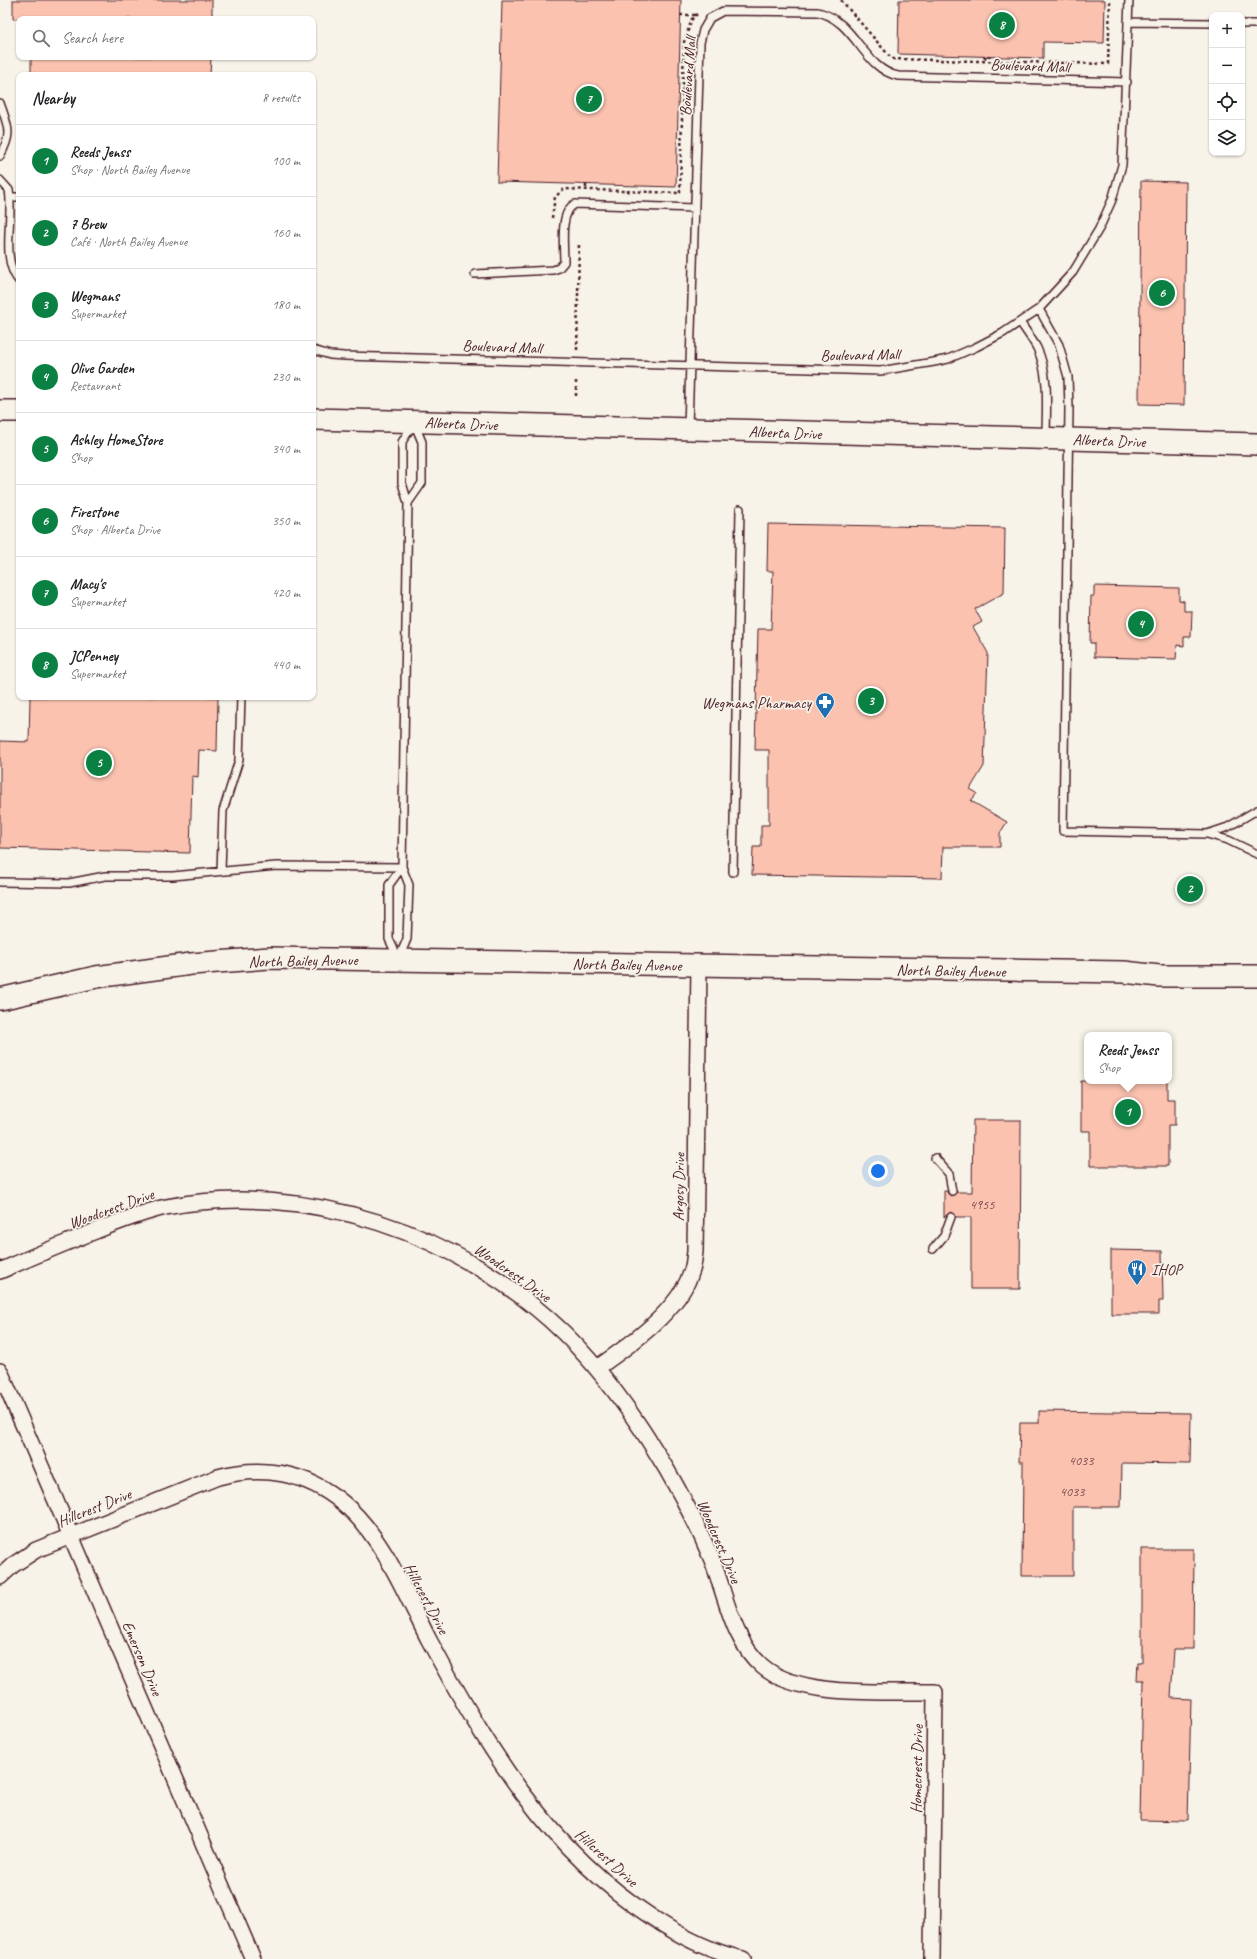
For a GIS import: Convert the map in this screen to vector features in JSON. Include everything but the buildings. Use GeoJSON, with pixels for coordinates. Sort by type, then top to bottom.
{"type":"FeatureCollection","features":[{"type":"Feature","properties":{"kind":"street"},"geometry":{"type":"LineString","coordinates":[[0,411],[16,411]]}},
{"type":"Feature","properties":{"kind":"street","name":"Alberta Drive"},"geometry":{"type":"LineString","coordinates":[[316,419],[1257,444]]}},
{"type":"Feature","properties":{"kind":"street","name":"North Bailey Avenue"},"geometry":{"type":"LineString","coordinates":[[0,999],[96,977],[191,964],[269,958],[699,966],[1106,971],[1159,976],[1257,976]]}},
{"type":"Feature","properties":{"kind":"street","name":"Argosy Drive"},"geometry":{"type":"LineString","coordinates":[[597,1368],[624,1349],[649,1328],[676,1299],[684,1288],[692,1271],[696,1252],[699,966]]}},
{"type":"Feature","properties":{"kind":"street","name":"Woodcrest Drive"},"geometry":{"type":"LineString","coordinates":[[0,1271],[130,1217],[164,1208],[198,1202],[233,1200],[272,1201],[325,1209],[371,1220],[415,1236],[458,1256],[486,1271],[526,1300],[563,1332],[597,1368],[642,1429],[674,1484],[712,1560],[735,1626],[746,1648],[762,1667],[779,1677],[798,1685],[821,1690]]}},
{"type":"Feature","properties":{"kind":"street","name":"Emerson Drive"},"geometry":{"type":"LineString","coordinates":[[0,1371],[253,1959]]}},
{"type":"Feature","properties":{"kind":"street","name":"Hillcrest Drive"},"geometry":{"type":"LineString","coordinates":[[0,1577],[13,1565],[36,1550],[218,1478],[237,1472],[255,1471],[279,1473],[302,1479],[324,1489],[343,1503],[364,1525],[382,1552],[450,1679],[483,1736],[520,1791],[552,1830],[595,1874],[637,1907],[671,1930],[698,1943],[743,1959]]}},
{"type":"Feature","properties":{"kind":"street","name":"Homecrest Drive"},"geometry":{"type":"LineString","coordinates":[[821,1690],[935,1692],[932,1959]]}},
{"type":"Feature","properties":{"kind":"lane","name":"Boulevard Mall"},"geometry":{"type":"LineString","coordinates":[[316,351],[330,355],[344,356],[893,370],[948,359],[976,347],[1020,322],[1039,309],[1073,272],[1099,229],[1112,200],[1122,165],[1127,82],[1129,0]]}},
{"type":"Feature","properties":{"kind":"lane","name":"Boulevard Mall"},"geometry":{"type":"LineString","coordinates":[[688,429],[700,43],[703,30],[710,18],[723,11],[818,12],[828,14],[845,27],[880,68],[888,74],[898,76],[1127,82]]}},
{"type":"Feature","properties":{"kind":"lane"},"geometry":{"type":"LineString","coordinates":[[1128,22],[1209,24]]}},
{"type":"Feature","properties":{"kind":"lane"},"geometry":{"type":"LineString","coordinates":[[1245,24],[1257,24]]}},
{"type":"Feature","properties":{"kind":"lane"},"geometry":{"type":"LineString","coordinates":[[0,103],[9,133],[7,144],[0,156]]}},
{"type":"Feature","properties":{"kind":"lane"},"geometry":{"type":"LineString","coordinates":[[0,180],[9,190],[8,259],[16,278]]}},
{"type":"Feature","properties":{"kind":"lane"},"geometry":{"type":"LineString","coordinates":[[10,197],[16,197]]}},
{"type":"Feature","properties":{"kind":"lane"},"geometry":{"type":"LineString","coordinates":[[475,274],[553,270],[559,268],[564,262],[564,216],[570,207],[575,204],[695,208]]}},
{"type":"Feature","properties":{"kind":"lane"},"geometry":{"type":"LineString","coordinates":[[1039,309],[1059,345],[1068,377],[1063,831],[1207,834],[1228,840],[1257,854]]}},
{"type":"Feature","properties":{"kind":"lane"},"geometry":{"type":"LineString","coordinates":[[1020,322],[1037,348],[1042,362],[1046,384],[1046,439]]}},
{"type":"Feature","properties":{"kind":"lane"},"geometry":{"type":"LineString","coordinates":[[408,503],[422,483],[422,442],[414,422]]}},
{"type":"Feature","properties":{"kind":"lane"},"geometry":{"type":"LineString","coordinates":[[399,960],[408,939],[409,885],[402,867],[408,503],[402,483],[402,442],[414,422]]}},
{"type":"Feature","properties":{"kind":"lane"},"geometry":{"type":"LineString","coordinates":[[733,872],[740,510]]}},
{"type":"Feature","properties":{"kind":"lane"},"geometry":{"type":"LineString","coordinates":[[221,871],[223,811],[239,760],[241,700]]}},
{"type":"Feature","properties":{"kind":"lane"},"geometry":{"type":"LineString","coordinates":[[1207,834],[1228,827],[1257,810]]}},
{"type":"Feature","properties":{"kind":"lane"},"geometry":{"type":"LineString","coordinates":[[0,882],[69,883],[105,876],[173,876],[276,866],[402,867]]}},
{"type":"Feature","properties":{"kind":"lane"},"geometry":{"type":"LineString","coordinates":[[399,960],[389,939],[389,885],[402,867]]}},
{"type":"Feature","properties":{"kind":"lane"},"geometry":{"type":"LineString","coordinates":[[935,1158],[949,1174],[952,1192]]}},
{"type":"Feature","properties":{"kind":"lane"},"geometry":{"type":"LineString","coordinates":[[933,1249],[944,1236],[951,1217]]}},
{"type":"Feature","properties":{"kind":"path"},"geometry":{"type":"LineString","coordinates":[[841,0],[892,59],[924,62],[985,61],[1108,64],[1110,0]]}},
{"type":"Feature","properties":{"kind":"path"},"geometry":{"type":"LineString","coordinates":[[680,15],[696,15],[699,17]]}},
{"type":"Feature","properties":{"kind":"path"},"geometry":{"type":"LineString","coordinates":[[985,56],[985,61]]}},
{"type":"Feature","properties":{"kind":"path"},"geometry":{"type":"LineString","coordinates":[[586,185],[586,190]]}},
{"type":"Feature","properties":{"kind":"path"},"geometry":{"type":"LineString","coordinates":[[577,350],[579,242]]}},
{"type":"Feature","properties":{"kind":"path"},"geometry":{"type":"LineString","coordinates":[[576,381],[576,399]]}},
{"type":"Feature","properties":{"kind":"place","name":"JCPenney"},"geometry":{"type":"Point","coordinates":[1002,25]}},
{"type":"Feature","properties":{"kind":"place","name":"Macy's"},"geometry":{"type":"Point","coordinates":[589,99]}},
{"type":"Feature","properties":{"kind":"place","name":"Firestone"},"geometry":{"type":"Point","coordinates":[1162,293]}},
{"type":"Feature","properties":{"kind":"place","name":"Olive Garden"},"geometry":{"type":"Point","coordinates":[1141,624]}},
{"type":"Feature","properties":{"kind":"place","name":"Wegmans"},"geometry":{"type":"Point","coordinates":[871,701]}},
{"type":"Feature","properties":{"kind":"place","name":"Wegmans Pharmacy"},"geometry":{"type":"Point","coordinates":[825,719]}},
{"type":"Feature","properties":{"kind":"place","name":"Ashley HomeStore"},"geometry":{"type":"Point","coordinates":[99,763]}},
{"type":"Feature","properties":{"kind":"place","name":"7 Brew"},"geometry":{"type":"Point","coordinates":[1190,889]}},
{"type":"Feature","properties":{"kind":"place","name":"Reeds Jenss"},"geometry":{"type":"Point","coordinates":[1128,1112]}},
{"type":"Feature","properties":{"kind":"place","name":"IHOP"},"geometry":{"type":"Point","coordinates":[1137,1286]}}]}
